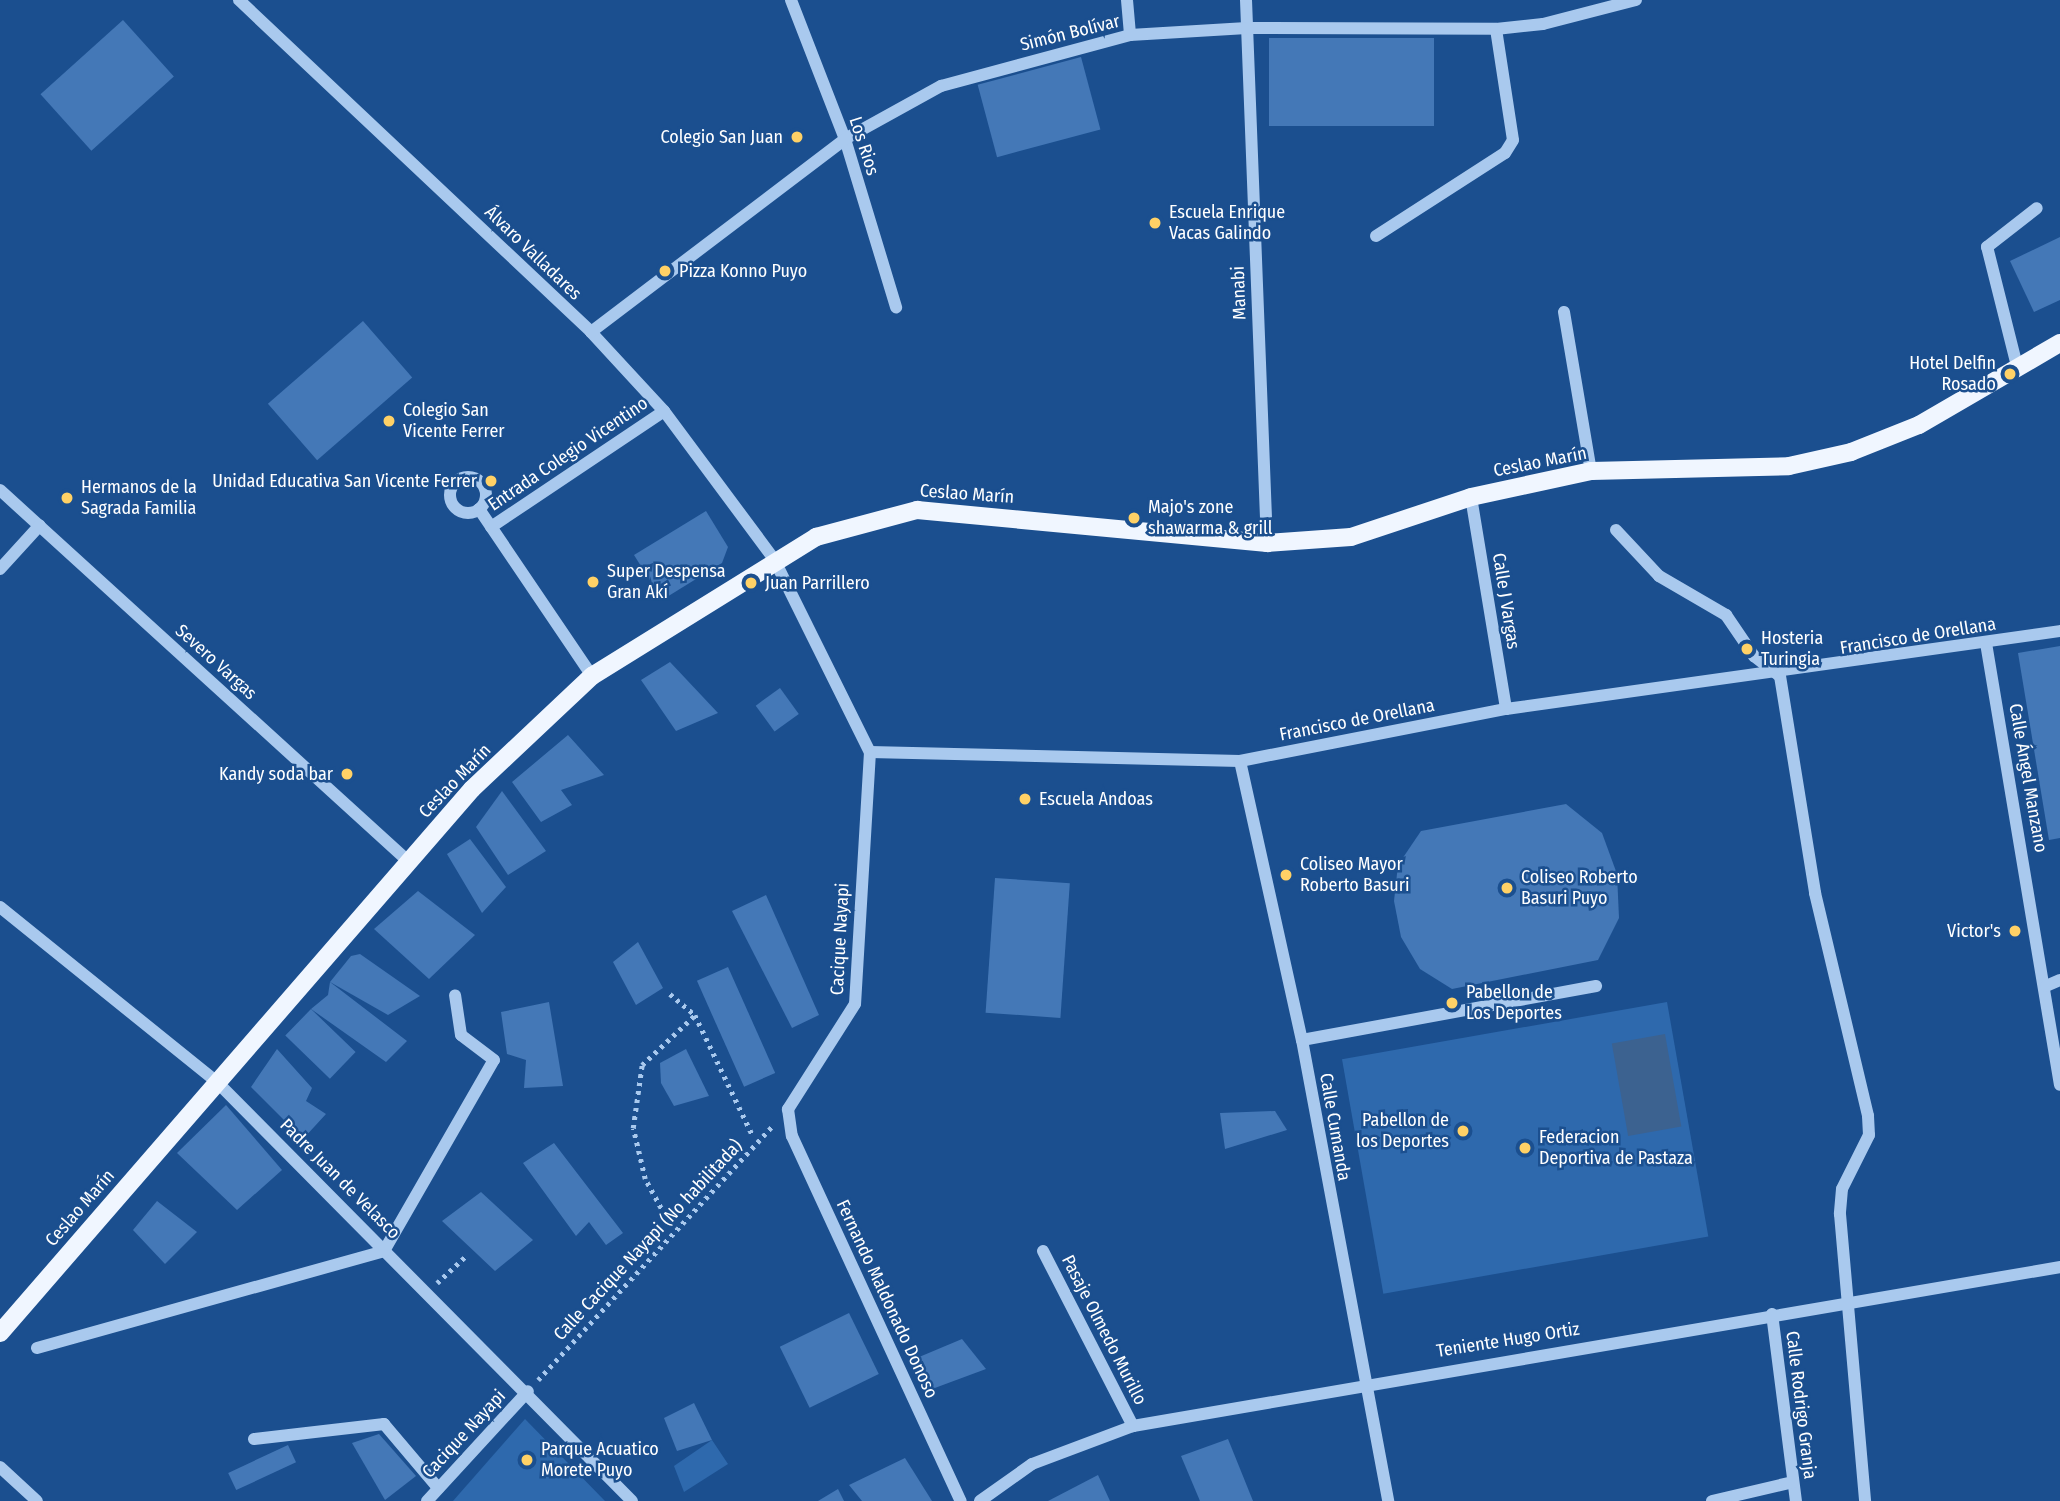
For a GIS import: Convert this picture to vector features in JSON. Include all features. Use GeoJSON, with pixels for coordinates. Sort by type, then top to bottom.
{"type":"FeatureCollection","features":[{"type":"Feature","properties":{"kind":"main road","name":"Ceslao Marín"},"geometry":{"type":"LineString","coordinates":[[0,1333],[472,789],[592,676],[775,559],[865,520],[917,510],[1267,543],[1351,537],[1471,497],[1591,471],[1789,466],[1851,453],[1919,425],[2017,366],[2058,345]]}},
{"type":"Feature","properties":{"kind":"street","name":"Álvaro Valladares"},"geometry":{"type":"LineString","coordinates":[[239,0],[591,332],[664,411],[775,559]]}},
{"type":"Feature","properties":{"kind":"street","name":"Los Rios"},"geometry":{"type":"LineString","coordinates":[[791,0],[845,139],[896,307]]}},
{"type":"Feature","properties":{"kind":"street"},"geometry":{"type":"LineString","coordinates":[[1127,0],[1130,35]]}},
{"type":"Feature","properties":{"kind":"street","name":"Manabi"},"geometry":{"type":"LineString","coordinates":[[1245,0],[1267,543]]}},
{"type":"Feature","properties":{"kind":"street","name":"Simón Bolívar"},"geometry":{"type":"LineString","coordinates":[[591,332],[845,139],[941,86],[1130,35],[1247,28],[1496,29],[1636,0]]}},
{"type":"Feature","properties":{"kind":"street"},"geometry":{"type":"LineString","coordinates":[[1377,236],[1504,153],[1513,140],[1496,29]]}},
{"type":"Feature","properties":{"kind":"street"},"geometry":{"type":"LineString","coordinates":[[2017,366],[1987,247],[2037,208]]}},
{"type":"Feature","properties":{"kind":"street"},"geometry":{"type":"LineString","coordinates":[[1564,312],[1591,471]]}},
{"type":"Feature","properties":{"kind":"street","name":"Entrada Colegio Vicentino"},"geometry":{"type":"LineString","coordinates":[[491,527],[664,411]]}},
{"type":"Feature","properties":{"kind":"street","name":"Severo Vargas"},"geometry":{"type":"LineString","coordinates":[[0,490],[408,861]]}},
{"type":"Feature","properties":{"kind":"street","name":"Calle J Vargas"},"geometry":{"type":"LineString","coordinates":[[1471,497],[1506,709]]}},
{"type":"Feature","properties":{"kind":"street","name":"Entrada Colegio Vicentino"},"geometry":{"type":"LineString","coordinates":[[479,509],[592,676]]}},
{"type":"Feature","properties":{"kind":"street"},"geometry":{"type":"LineString","coordinates":[[0,569],[40,525]]}},
{"type":"Feature","properties":{"kind":"street"},"geometry":{"type":"LineString","coordinates":[[1616,530],[1659,576],[1726,615],[1754,656],[1780,676],[1815,892],[1868,1116],[1860,1160],[1842,1189],[1847,1304],[1865,1501]]}},
{"type":"Feature","properties":{"kind":"street"},"geometry":{"type":"LineString","coordinates":[[775,559],[870,751]]}},
{"type":"Feature","properties":{"kind":"street","name":"Francisco de Orellana"},"geometry":{"type":"LineString","coordinates":[[870,751],[1240,761],[1506,709],[1780,676],[2060,631]]}},
{"type":"Feature","properties":{"kind":"street","name":"Calle Ángel Manzano"},"geometry":{"type":"LineString","coordinates":[[1986,643],[2046,986],[2060,1085]]}},
{"type":"Feature","properties":{"kind":"street","name":"Cacique Nayapi"},"geometry":{"type":"LineString","coordinates":[[788,1109],[855,1004],[870,751]]}},
{"type":"Feature","properties":{"kind":"street","name":"Calle Cumanda"},"geometry":{"type":"LineString","coordinates":[[1240,761],[1302,1040],[1388,1501]]}},
{"type":"Feature","properties":{"kind":"street","name":"Padre Juan de Velasco"},"geometry":{"type":"LineString","coordinates":[[0,907],[216,1081],[384,1251],[428,1290],[632,1501]]}},
{"type":"Feature","properties":{"kind":"street"},"geometry":{"type":"LineString","coordinates":[[2046,986],[2060,980]]}},
{"type":"Feature","properties":{"kind":"street"},"geometry":{"type":"LineString","coordinates":[[1302,1040],[1596,986]]}},
{"type":"Feature","properties":{"kind":"street"},"geometry":{"type":"LineString","coordinates":[[37,1348],[384,1251],[494,1060],[461,1035],[455,995]]}},
{"type":"Feature","properties":{"kind":"street","name":"Fernando Maldonado Donoso"},"geometry":{"type":"LineString","coordinates":[[788,1109],[792,1136],[961,1501]]}},
{"type":"Feature","properties":{"kind":"street","name":"Pasaje Olmedo Murillo"},"geometry":{"type":"LineString","coordinates":[[1043,1251],[1133,1426]]}},
{"type":"Feature","properties":{"kind":"street","name":"Teniente Hugo Ortiz"},"geometry":{"type":"LineString","coordinates":[[980,1501],[1032,1464],[1133,1426],[1364,1382],[2060,1267]]}},
{"type":"Feature","properties":{"kind":"street","name":"Calle Rodrigo Granja"},"geometry":{"type":"LineString","coordinates":[[1772,1314],[1796,1501]]}},
{"type":"Feature","properties":{"kind":"street","name":"Cacique Nayapi"},"geometry":{"type":"LineString","coordinates":[[426,1501],[528,1391]]}},
{"type":"Feature","properties":{"kind":"street"},"geometry":{"type":"LineString","coordinates":[[254,1439],[384,1424],[438,1488]]}},
{"type":"Feature","properties":{"kind":"street"},"geometry":{"type":"LineString","coordinates":[[0,1467],[37,1501]]}},
{"type":"Feature","properties":{"kind":"street"},"geometry":{"type":"LineString","coordinates":[[1712,1501],[1793,1482]]}},
{"type":"Feature","properties":{"kind":"path"},"geometry":{"type":"LineString","coordinates":[[670,994],[695,1015],[752,1134]]}},
{"type":"Feature","properties":{"kind":"path"},"geometry":{"type":"LineString","coordinates":[[669,1223],[645,1179],[633,1128],[642,1065],[695,1015]]}},
{"type":"Feature","properties":{"kind":"path","name":"Calle Cacique Nayapi (No habilitada)"},"geometry":{"type":"LineString","coordinates":[[528,1391],[788,1109]]}},
{"type":"Feature","properties":{"kind":"path"},"geometry":{"type":"LineString","coordinates":[[428,1290],[468,1255]]}},
{"type":"Feature","properties":{"kind":"shaded area","name":"Federacion Deportiva de Pastaza"},"geometry":{"type":"Polygon","coordinates":[[[1667,1002],[1708,1236],[1383,1294],[1342,1059],[1667,1002]]]}},
{"type":"Feature","properties":{"kind":"shaded area"},"geometry":{"type":"Polygon","coordinates":[[[1665,1034],[1681,1127],[1628,1136],[1612,1043],[1665,1034]]]}},
{"type":"Feature","properties":{"kind":"shaded area","name":"Parque Acuatico Morete Puyo"},"geometry":{"type":"Polygon","coordinates":[[[525,1419],[605,1501],[453,1501],[525,1419]]]}},
{"type":"Feature","properties":{"kind":"shaded area"},"geometry":{"type":"Polygon","coordinates":[[[712,1440],[728,1464],[684,1492],[674,1466],[712,1440]]]}},
{"type":"Feature","properties":{"kind":"building"},"geometry":{"type":"Polygon","coordinates":[[[123,20],[174,76],[91,151],[41,94],[123,20]]]}},
{"type":"Feature","properties":{"kind":"building"},"geometry":{"type":"Polygon","coordinates":[[[1269,38],[1434,38],[1434,126],[1269,126],[1269,38]]]}},
{"type":"Feature","properties":{"kind":"building"},"geometry":{"type":"Polygon","coordinates":[[[1081,57],[1100,129],[997,157],[978,85],[1081,57]]]}},
{"type":"Feature","properties":{"kind":"building"},"geometry":{"type":"Polygon","coordinates":[[[2060,237],[2060,300],[2034,312],[2010,261],[2060,237]]]}},
{"type":"Feature","properties":{"kind":"building"},"geometry":{"type":"Polygon","coordinates":[[[363,321],[412,378],[317,460],[268,404],[363,321]]]}},
{"type":"Feature","properties":{"kind":"building"},"geometry":{"type":"Polygon","coordinates":[[[706,511],[728,547],[722,563],[662,600],[634,555],[706,511]]]}},
{"type":"Feature","properties":{"kind":"building"},"geometry":{"type":"Polygon","coordinates":[[[2060,646],[2060,838],[2049,840],[2018,653],[2060,646]]]}},
{"type":"Feature","properties":{"kind":"building"},"geometry":{"type":"Polygon","coordinates":[[[670,662],[718,713],[676,731],[641,680],[670,662]]]}},
{"type":"Feature","properties":{"kind":"building"},"geometry":{"type":"Polygon","coordinates":[[[780,688],[799,714],[775,732],[756,706],[780,688]]]}},
{"type":"Feature","properties":{"kind":"building"},"geometry":{"type":"Polygon","coordinates":[[[568,735],[604,775],[561,790],[572,805],[541,822],[512,782],[568,735]]]}},
{"type":"Feature","properties":{"kind":"building"},"geometry":{"type":"Polygon","coordinates":[[[502,791],[546,851],[508,875],[476,827],[502,791]]]}},
{"type":"Feature","properties":{"kind":"building","name":"Coliseo Roberto Basuri Puyo"},"geometry":{"type":"Polygon","coordinates":[[[1566,804],[1602,833],[1617,874],[1619,918],[1598,960],[1452,989],[1420,969],[1401,937],[1394,901],[1398,865],[1421,831],[1566,804]]]}},
{"type":"Feature","properties":{"kind":"building"},"geometry":{"type":"Polygon","coordinates":[[[470,839],[506,887],[482,913],[447,854],[470,839]]]}},
{"type":"Feature","properties":{"kind":"building"},"geometry":{"type":"Polygon","coordinates":[[[995,878],[1070,883],[1060,1018],[986,1013],[995,878]]]}},
{"type":"Feature","properties":{"kind":"building"},"geometry":{"type":"Polygon","coordinates":[[[418,891],[475,935],[429,979],[374,929],[418,891]]]}},
{"type":"Feature","properties":{"kind":"building"},"geometry":{"type":"Polygon","coordinates":[[[766,895],[819,1015],[792,1028],[732,911],[766,895]]]}},
{"type":"Feature","properties":{"kind":"building"},"geometry":{"type":"Polygon","coordinates":[[[638,942],[663,988],[636,1005],[613,962],[638,942]]]}},
{"type":"Feature","properties":{"kind":"building"},"geometry":{"type":"Polygon","coordinates":[[[360,954],[420,996],[388,1015],[330,982],[351,956],[360,954]]]}},
{"type":"Feature","properties":{"kind":"building"},"geometry":{"type":"Polygon","coordinates":[[[728,967],[775,1073],[744,1087],[697,981],[728,967]]]}},
{"type":"Feature","properties":{"kind":"building"},"geometry":{"type":"Polygon","coordinates":[[[330,982],[407,1041],[386,1062],[311,1009],[328,995],[330,982]]]}},
{"type":"Feature","properties":{"kind":"building"},"geometry":{"type":"Polygon","coordinates":[[[549,1002],[563,1086],[524,1088],[526,1060],[507,1054],[501,1012],[549,1002]]]}},
{"type":"Feature","properties":{"kind":"building"},"geometry":{"type":"Polygon","coordinates":[[[311,1009],[356,1052],[330,1079],[285,1036],[311,1009]]]}},
{"type":"Feature","properties":{"kind":"building"},"geometry":{"type":"Polygon","coordinates":[[[277,1049],[312,1088],[306,1101],[326,1114],[303,1139],[251,1087],[277,1049]]]}},
{"type":"Feature","properties":{"kind":"building"},"geometry":{"type":"Polygon","coordinates":[[[686,1049],[709,1096],[674,1106],[661,1083],[660,1063],[686,1049]]]}},
{"type":"Feature","properties":{"kind":"building"},"geometry":{"type":"Polygon","coordinates":[[[226,1105],[282,1170],[237,1210],[177,1153],[226,1105]]]}},
{"type":"Feature","properties":{"kind":"building"},"geometry":{"type":"Polygon","coordinates":[[[1275,1111],[1287,1130],[1225,1149],[1220,1113],[1275,1111]]]}},
{"type":"Feature","properties":{"kind":"building"},"geometry":{"type":"Polygon","coordinates":[[[554,1143],[623,1233],[606,1245],[589,1222],[576,1236],[523,1163],[554,1143]]]}},
{"type":"Feature","properties":{"kind":"building"},"geometry":{"type":"Polygon","coordinates":[[[481,1192],[533,1240],[495,1271],[442,1221],[481,1192]]]}},
{"type":"Feature","properties":{"kind":"building"},"geometry":{"type":"Polygon","coordinates":[[[157,1201],[197,1232],[165,1264],[133,1230],[157,1201]]]}},
{"type":"Feature","properties":{"kind":"building"},"geometry":{"type":"Polygon","coordinates":[[[849,1313],[879,1374],[810,1408],[780,1347],[849,1313]]]}},
{"type":"Feature","properties":{"kind":"building"},"geometry":{"type":"Polygon","coordinates":[[[962,1339],[986,1369],[924,1392],[912,1360],[962,1339]]]}},
{"type":"Feature","properties":{"kind":"building"},"geometry":{"type":"Polygon","coordinates":[[[694,1403],[712,1440],[677,1451],[664,1418],[694,1403]]]}},
{"type":"Feature","properties":{"kind":"building"},"geometry":{"type":"Polygon","coordinates":[[[379,1434],[416,1476],[385,1500],[352,1443],[379,1434]]]}},
{"type":"Feature","properties":{"kind":"building"},"geometry":{"type":"Polygon","coordinates":[[[1228,1439],[1253,1501],[1200,1501],[1181,1456],[1228,1439]]]}},
{"type":"Feature","properties":{"kind":"building"},"geometry":{"type":"Polygon","coordinates":[[[288,1445],[296,1462],[236,1490],[228,1473],[288,1445]]]}},
{"type":"Feature","properties":{"kind":"building"},"geometry":{"type":"Polygon","coordinates":[[[905,1458],[932,1501],[862,1501],[849,1485],[905,1458]]]}},
{"type":"Feature","properties":{"kind":"building"},"geometry":{"type":"Polygon","coordinates":[[[1098,1475],[1110,1501],[1048,1501],[1098,1475]]]}},
{"type":"Feature","properties":{"kind":"building"},"geometry":{"type":"Polygon","coordinates":[[[838,1489],[844,1501],[818,1501],[838,1489]]]}},
{"type":"Feature","properties":{"kind":"place","name":"Colegio San Juan"},"geometry":{"type":"Point","coordinates":[797,137]}},
{"type":"Feature","properties":{"kind":"place","name":"Escuela Enrique Vacas Galindo"},"geometry":{"type":"Point","coordinates":[1155,223]}},
{"type":"Feature","properties":{"kind":"place","name":"Pizza Konno Puyo"},"geometry":{"type":"Point","coordinates":[665,271]}},
{"type":"Feature","properties":{"kind":"place","name":"Hotel Delfin Rosado"},"geometry":{"type":"Point","coordinates":[2010,374]}},
{"type":"Feature","properties":{"kind":"place","name":"Colegio San Vicente Ferrer"},"geometry":{"type":"Point","coordinates":[389,421]}},
{"type":"Feature","properties":{"kind":"place","name":"Unidad Educativa San Vicente Ferrer"},"geometry":{"type":"Point","coordinates":[491,481]}},
{"type":"Feature","properties":{"kind":"place","name":"Hermanos de la Sagrada Familia"},"geometry":{"type":"Point","coordinates":[67,498]}},
{"type":"Feature","properties":{"kind":"place","name":"Majo's zone shawarma & grill"},"geometry":{"type":"Point","coordinates":[1134,518]}},
{"type":"Feature","properties":{"kind":"place","name":"Super Despensa Gran Akí"},"geometry":{"type":"Point","coordinates":[593,582]}},
{"type":"Feature","properties":{"kind":"place","name":"Juan Parrillero"},"geometry":{"type":"Point","coordinates":[751,583]}},
{"type":"Feature","properties":{"kind":"place","name":"Hosteria Turingia"},"geometry":{"type":"Point","coordinates":[1747,649]}},
{"type":"Feature","properties":{"kind":"place","name":"Kandy soda bar"},"geometry":{"type":"Point","coordinates":[347,774]}},
{"type":"Feature","properties":{"kind":"place","name":"Escuela Andoas"},"geometry":{"type":"Point","coordinates":[1025,799]}},
{"type":"Feature","properties":{"kind":"place","name":"Coliseo Mayor Roberto Basuri"},"geometry":{"type":"Point","coordinates":[1286,875]}},
{"type":"Feature","properties":{"kind":"place","name":"Coliseo Roberto Basuri Puyo"},"geometry":{"type":"Point","coordinates":[1507,888]}},
{"type":"Feature","properties":{"kind":"place","name":"Victor's"},"geometry":{"type":"Point","coordinates":[2015,931]}},
{"type":"Feature","properties":{"kind":"place","name":"Pabellon de Los Deportes"},"geometry":{"type":"Point","coordinates":[1452,1003]}},
{"type":"Feature","properties":{"kind":"place","name":"Pabellon de los Deportes"},"geometry":{"type":"Point","coordinates":[1463,1131]}},
{"type":"Feature","properties":{"kind":"place","name":"Federacion Deportiva de Pastaza"},"geometry":{"type":"Point","coordinates":[1525,1148]}},
{"type":"Feature","properties":{"kind":"place","name":"Parque Acuatico Morete Puyo"},"geometry":{"type":"Point","coordinates":[527,1460]}}]}
